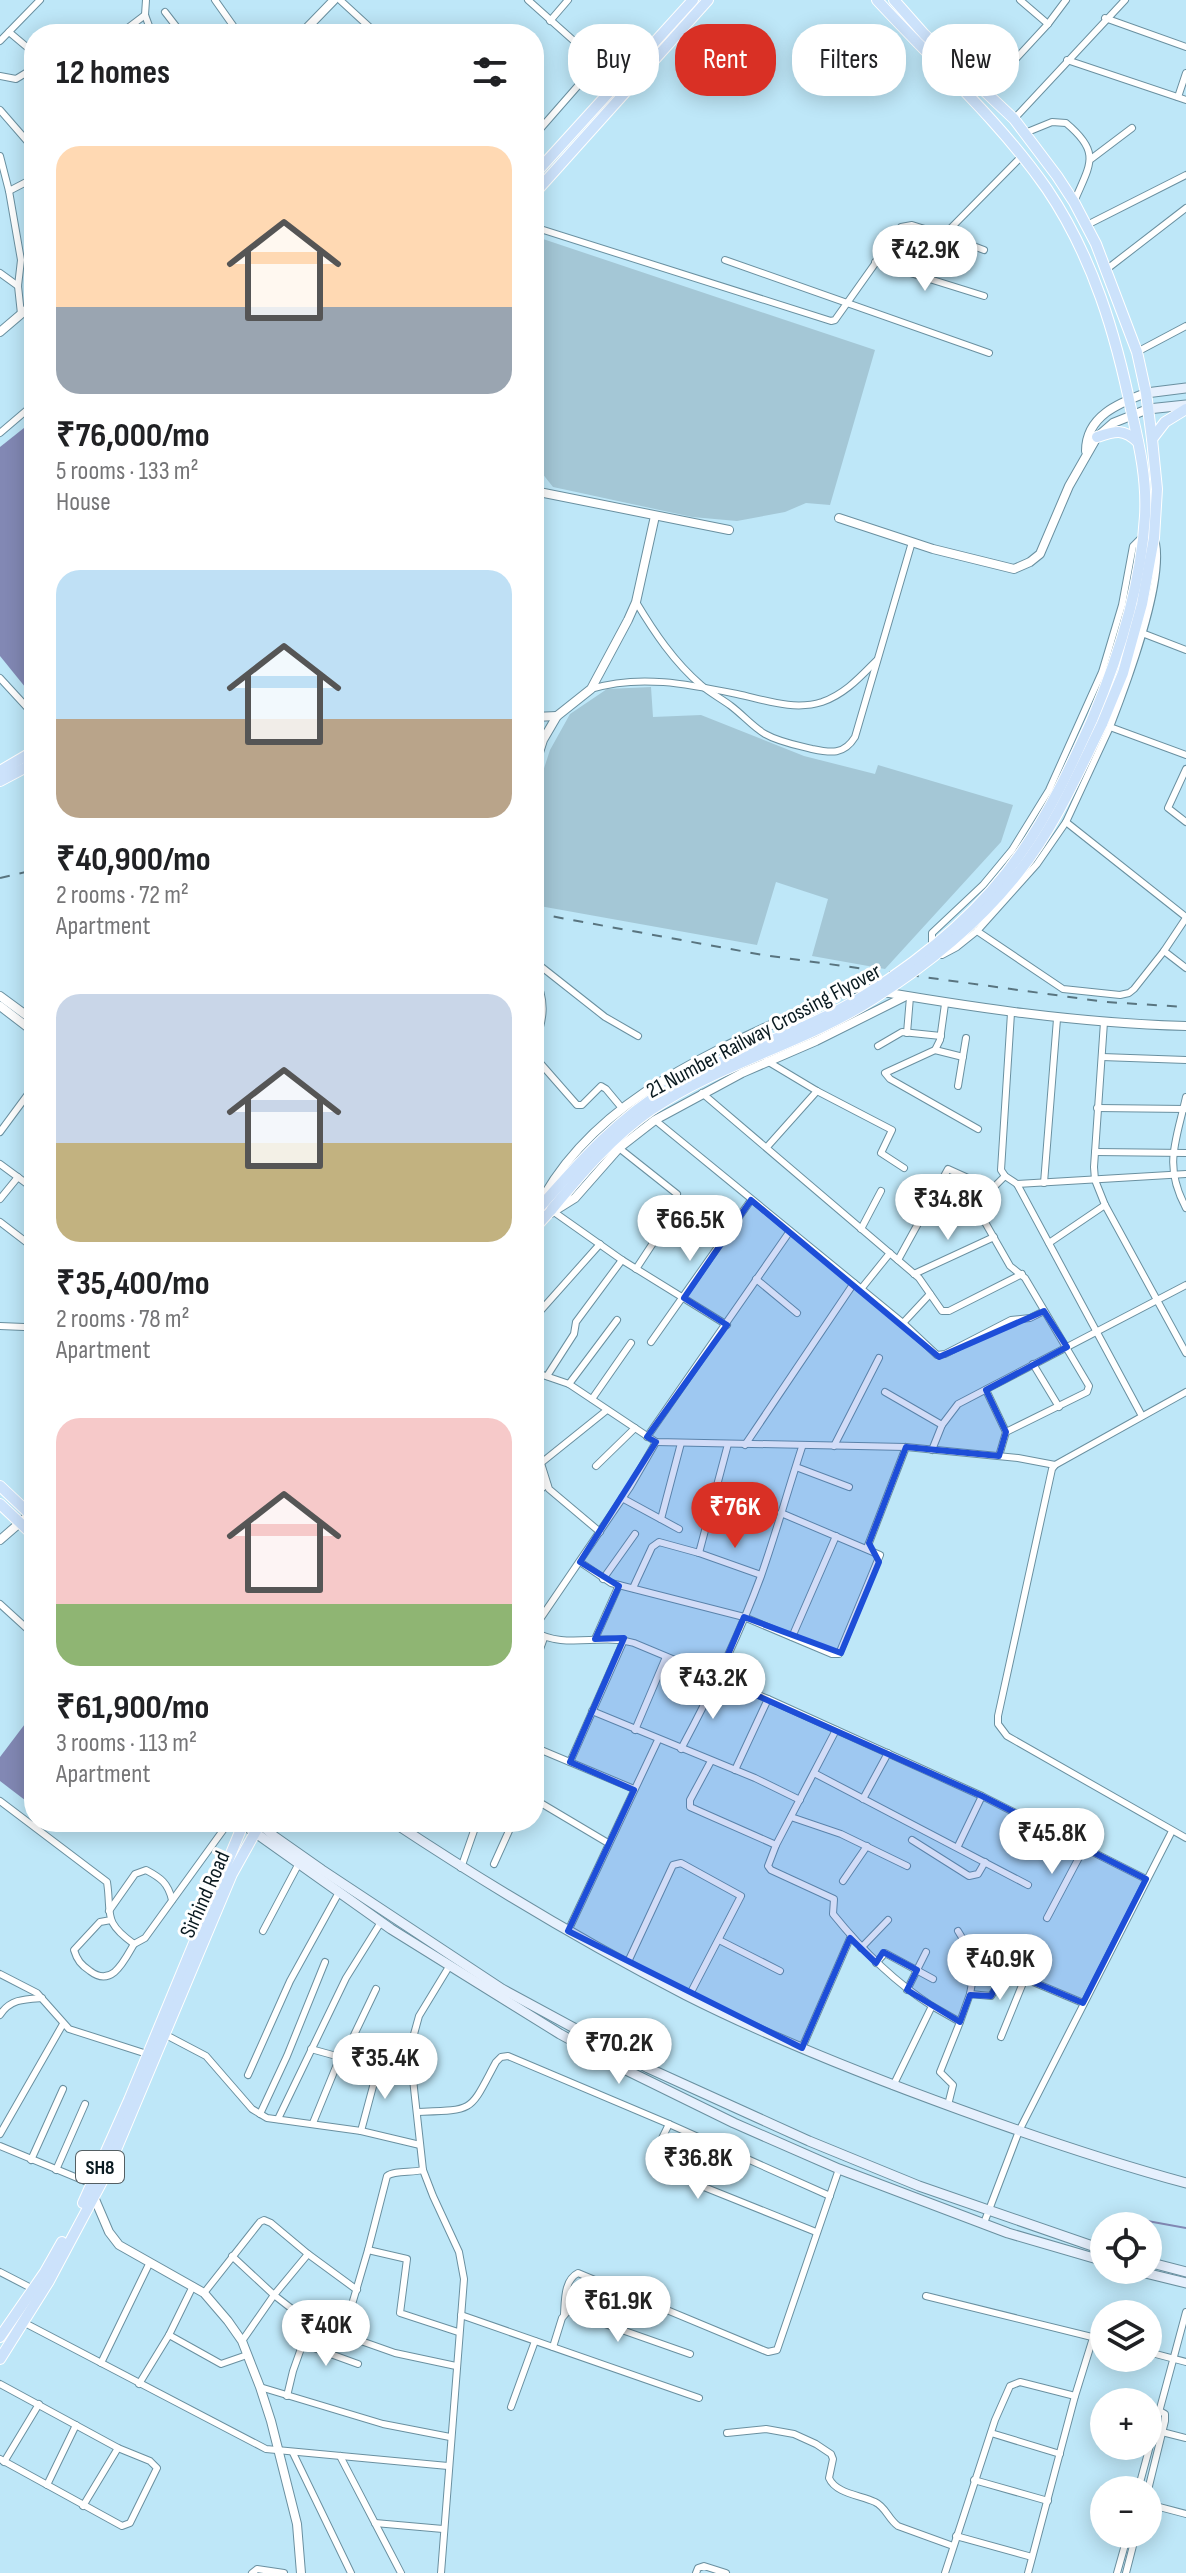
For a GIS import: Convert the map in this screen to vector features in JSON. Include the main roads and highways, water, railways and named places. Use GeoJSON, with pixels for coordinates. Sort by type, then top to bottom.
{"type":"FeatureCollection","features":[{"type":"Feature","properties":{"kind":"main road"},"geometry":{"type":"LineString","coordinates":[[544,164],[693,0]]}},
{"type":"Feature","properties":{"kind":"main road"},"geometry":{"type":"LineString","coordinates":[[544,183],[708,0]]}},
{"type":"Feature","properties":{"kind":"main road"},"geometry":{"type":"LineString","coordinates":[[877,0],[1022,156],[1053,198],[1082,249],[1117,345],[1130,399],[1140,444],[1149,537]]}},
{"type":"Feature","properties":{"kind":"main road"},"geometry":{"type":"LineString","coordinates":[[894,0],[924,34],[1014,119],[1087,225],[1107,269],[1137,352],[1146,393],[1157,489],[1149,537]]}},
{"type":"Feature","properties":{"kind":"main road"},"geometry":{"type":"LineString","coordinates":[[1146,393],[1186,388]]}},
{"type":"Feature","properties":{"kind":"main road"},"geometry":{"type":"LineString","coordinates":[[1148,409],[1186,407]]}},
{"type":"Feature","properties":{"kind":"main road"},"geometry":{"type":"LineString","coordinates":[[1152,439],[1165,422],[1186,407]]}},
{"type":"Feature","properties":{"kind":"main road"},"geometry":{"type":"LineString","coordinates":[[1097,437],[1120,430],[1140,444]]}},
{"type":"Feature","properties":{"kind":"main road","name":"21 Number Railway Crossing Flyover"},"geometry":{"type":"LineString","coordinates":[[544,1211],[608,1146],[650,1111],[711,1076],[856,1009],[897,983],[965,930],[1019,872],[1069,792],[1123,673],[1142,604],[1149,537]]}},
{"type":"Feature","properties":{"kind":"main road"},"geometry":{"type":"LineString","coordinates":[[0,771],[24,757]]}},
{"type":"Feature","properties":{"kind":"main road"},"geometry":{"type":"LineString","coordinates":[[0,781],[24,768]]}},
{"type":"Feature","properties":{"kind":"main road"},"geometry":{"type":"LineString","coordinates":[[0,1486],[24,1508]]}},
{"type":"Feature","properties":{"kind":"main road"},"geometry":{"type":"LineString","coordinates":[[0,1504],[24,1527]]}},
{"type":"Feature","properties":{"kind":"main road","name":"Sirhind Road"},"geometry":{"type":"LineString","coordinates":[[181,1983],[240,1832]]}},
{"type":"Feature","properties":{"kind":"main road"},"geometry":{"type":"LineString","coordinates":[[253,1832],[381,1922],[648,2068],[823,2147],[919,2186],[1090,2245]]}},
{"type":"Feature","properties":{"kind":"main road","name":"Sirhind Road"},"geometry":{"type":"LineString","coordinates":[[181,1983],[232,1874],[260,1838],[260,1832]]}},
{"type":"Feature","properties":{"kind":"main road"},"geometry":{"type":"LineString","coordinates":[[270,1832],[452,1962],[560,2034],[626,2070],[734,2123],[839,2169],[1008,2233],[1090,2257]]}},
{"type":"Feature","properties":{"kind":"main road"},"geometry":{"type":"LineString","coordinates":[[415,1832],[461,1868],[627,1964],[802,2048],[893,2086],[1074,2151],[1186,2183]]}},
{"type":"Feature","properties":{"kind":"main road"},"geometry":{"type":"LineString","coordinates":[[0,2359],[18,2320],[105,2176],[166,2035],[181,1983]]}},
{"type":"Feature","properties":{"kind":"main road","name":"SH8"},"geometry":{"type":"LineString","coordinates":[[37,2292],[92,2184],[181,1983]]}},
{"type":"Feature","properties":{"kind":"main road"},"geometry":{"type":"LineString","coordinates":[[1162,2266],[1186,2272]]}},
{"type":"Feature","properties":{"kind":"main road"},"geometry":{"type":"LineString","coordinates":[[1162,2277],[1186,2283]]}},
{"type":"Feature","properties":{"kind":"main road"},"geometry":{"type":"LineString","coordinates":[[0,2337],[18,2320]]}},
{"type":"Feature","properties":{"kind":"water"},"geometry":{"type":"Polygon","coordinates":[[[24,428],[24,686],[0,656],[0,447],[24,428]]]}},
{"type":"Feature","properties":{"kind":"water"},"geometry":{"type":"Polygon","coordinates":[[[24,1725],[24,1799],[0,1781],[0,1757],[24,1725]]]}},
{"type":"Feature","properties":{"kind":"waterway"},"geometry":{"type":"LineString","coordinates":[[1162,2224],[1186,2228]]}},
{"type":"Feature","properties":{"kind":"railway"},"geometry":{"type":"LineString","coordinates":[[0,878],[24,872]]}},
{"type":"Feature","properties":{"kind":"railway"},"geometry":{"type":"LineString","coordinates":[[544,915],[763,955],[1106,1002],[1186,1007]]}}]}
